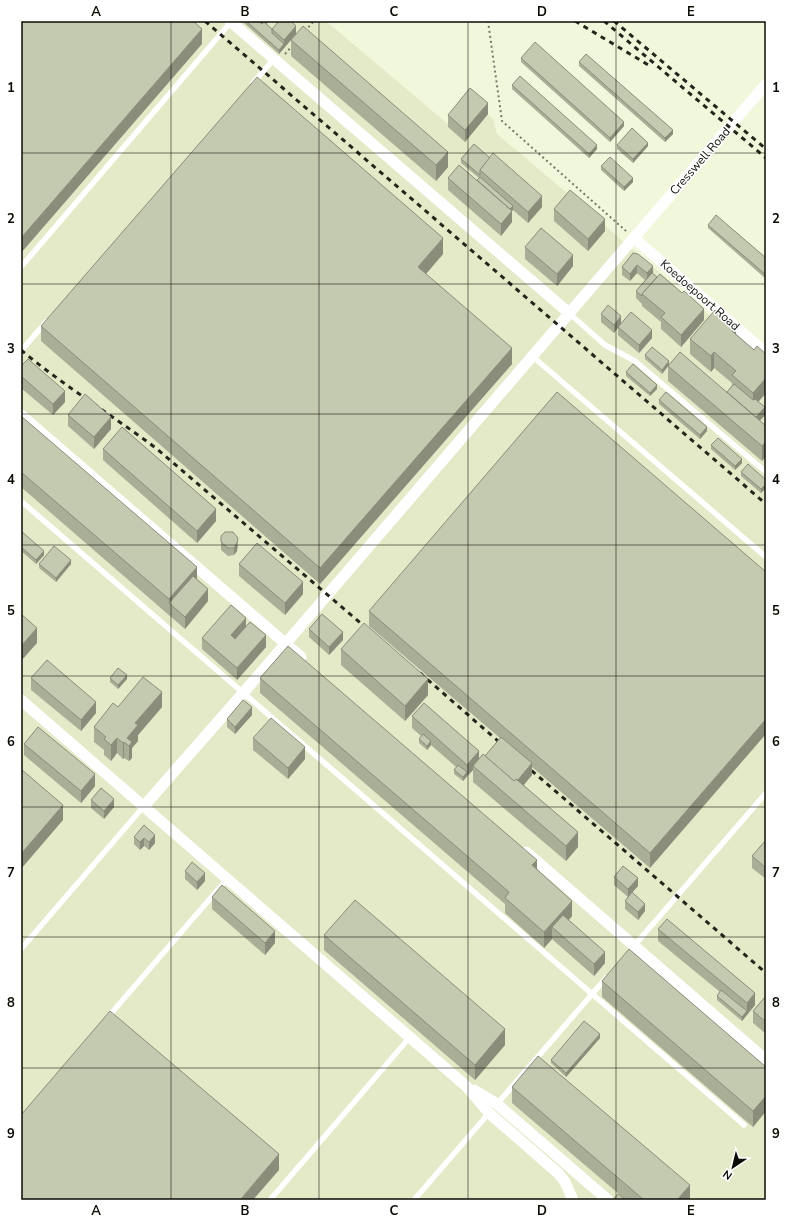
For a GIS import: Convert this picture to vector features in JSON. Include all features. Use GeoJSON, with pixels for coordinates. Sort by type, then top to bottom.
{"type":"FeatureCollection","features":[{"type":"Feature","properties":{"kind":"street"},"geometry":{"type":"LineString","coordinates":[[231,22],[569,313]]}},
{"type":"Feature","properties":{"kind":"street","name":"Cresswell Road"},"geometry":{"type":"LineString","coordinates":[[144,806],[286,644],[766,84]]}},
{"type":"Feature","properties":{"kind":"street","name":"Koedoepoort Road"},"geometry":{"type":"LineString","coordinates":[[634,238],[766,353]]}},
{"type":"Feature","properties":{"kind":"street"},"geometry":{"type":"LineString","coordinates":[[21,415],[310,664]]}},
{"type":"Feature","properties":{"kind":"street"},"geometry":{"type":"LineString","coordinates":[[21,700],[466,1086],[489,1113],[559,1174],[565,1182],[573,1200]]}},
{"type":"Feature","properties":{"kind":"street"},"geometry":{"type":"LineString","coordinates":[[520,847],[631,948],[766,1060]]}},
{"type":"Feature","properties":{"kind":"street"},"geometry":{"type":"LineString","coordinates":[[466,1086],[497,1104],[608,1200]]}},
{"type":"Feature","properties":{"kind":"street"},"geometry":{"type":"LineString","coordinates":[[489,1113],[497,1104]]}},
{"type":"Feature","properties":{"kind":"lane"},"geometry":{"type":"LineString","coordinates":[[21,266],[231,22]]}},
{"type":"Feature","properties":{"kind":"lane"},"geometry":{"type":"LineString","coordinates":[[248,88],[276,60]]}},
{"type":"Feature","properties":{"kind":"lane"},"geometry":{"type":"LineString","coordinates":[[569,313],[605,345],[635,361],[765,471]]}},
{"type":"Feature","properties":{"kind":"lane"},"geometry":{"type":"LineString","coordinates":[[21,351],[49,318]]}},
{"type":"Feature","properties":{"kind":"lane"},"geometry":{"type":"LineString","coordinates":[[532,356],[766,557]]}},
{"type":"Feature","properties":{"kind":"lane"},"geometry":{"type":"LineString","coordinates":[[21,501],[744,1125]]}},
{"type":"Feature","properties":{"kind":"lane"},"geometry":{"type":"LineString","coordinates":[[631,948],[766,793]]}},
{"type":"Feature","properties":{"kind":"lane"},"geometry":{"type":"LineString","coordinates":[[21,949],[144,806]]}},
{"type":"Feature","properties":{"kind":"lane"},"geometry":{"type":"LineString","coordinates":[[103,1022],[228,879]]}},
{"type":"Feature","properties":{"kind":"lane"},"geometry":{"type":"LineString","coordinates":[[497,1104],[608,976]]}},
{"type":"Feature","properties":{"kind":"lane"},"geometry":{"type":"LineString","coordinates":[[270,1200],[410,1037]]}},
{"type":"Feature","properties":{"kind":"lane"},"geometry":{"type":"LineString","coordinates":[[414,1200],[489,1113]]}},
{"type":"Feature","properties":{"kind":"path"},"geometry":{"type":"LineString","coordinates":[[304,33],[314,21]]}},
{"type":"Feature","properties":{"kind":"path"},"geometry":{"type":"LineString","coordinates":[[488,21],[502,121],[634,238]]}},
{"type":"Feature","properties":{"kind":"path"},"geometry":{"type":"LineString","coordinates":[[276,60],[293,44]]}},
{"type":"Feature","properties":{"kind":"shaded area"},"geometry":{"type":"Polygon","coordinates":[[[21,21],[326,21],[449,125],[470,100],[493,119],[497,134],[766,364],[766,1200],[21,1200],[21,21]]]}},
{"type":"Feature","properties":{"kind":"building"},"geometry":{"type":"Polygon","coordinates":[[[21,21],[193,21],[202,29],[21,238],[21,21]]]}},
{"type":"Feature","properties":{"kind":"building"},"geometry":{"type":"Polygon","coordinates":[[[246,21],[258,21],[262,24],[264,22],[272,29],[272,33],[284,44],[279,50],[246,21]]]}},
{"type":"Feature","properties":{"kind":"building"},"geometry":{"type":"Polygon","coordinates":[[[279,21],[291,21],[296,26],[284,40],[272,29],[279,21]]]}},
{"type":"Feature","properties":{"kind":"building"},"geometry":{"type":"Polygon","coordinates":[[[303,26],[448,152],[436,165],[291,40],[303,26]]]}},
{"type":"Feature","properties":{"kind":"building"},"geometry":{"type":"Polygon","coordinates":[[[535,42],[624,122],[610,138],[521,58],[535,42]]]}},
{"type":"Feature","properties":{"kind":"building"},"geometry":{"type":"Polygon","coordinates":[[[586,54],[673,130],[665,138],[579,62],[586,54]]]}},
{"type":"Feature","properties":{"kind":"building"},"geometry":{"type":"Polygon","coordinates":[[[520,76],[597,145],[589,154],[512,85],[520,76]]]}},
{"type":"Feature","properties":{"kind":"building"},"geometry":{"type":"Polygon","coordinates":[[[257,77],[443,238],[418,267],[512,348],[320,568],[41,326],[257,77]]]}},
{"type":"Feature","properties":{"kind":"building"},"geometry":{"type":"Polygon","coordinates":[[[470,88],[488,103],[465,130],[448,115],[470,88]]]}},
{"type":"Feature","properties":{"kind":"building"},"geometry":{"type":"Polygon","coordinates":[[[632,128],[648,143],[633,159],[617,145],[632,128]]]}},
{"type":"Feature","properties":{"kind":"building"},"geometry":{"type":"Polygon","coordinates":[[[474,144],[490,158],[480,170],[480,175],[461,159],[474,144]]]}},
{"type":"Feature","properties":{"kind":"building"},"geometry":{"type":"Polygon","coordinates":[[[493,153],[542,196],[528,212],[480,170],[493,153]]]}},
{"type":"Feature","properties":{"kind":"building"},"geometry":{"type":"Polygon","coordinates":[[[610,157],[633,178],[624,187],[601,166],[610,157]]]}},
{"type":"Feature","properties":{"kind":"building"},"geometry":{"type":"Polygon","coordinates":[[[459,165],[512,211],[501,224],[448,178],[459,165]]]}},
{"type":"Feature","properties":{"kind":"building"},"geometry":{"type":"Polygon","coordinates":[[[480,177],[513,206],[510,209],[477,180],[480,177]]]}},
{"type":"Feature","properties":{"kind":"building"},"geometry":{"type":"Polygon","coordinates":[[[570,190],[605,219],[588,239],[554,209],[570,190]]]}},
{"type":"Feature","properties":{"kind":"building"},"geometry":{"type":"Polygon","coordinates":[[[716,215],[766,258],[766,275],[708,225],[716,215]]]}},
{"type":"Feature","properties":{"kind":"building"},"geometry":{"type":"Polygon","coordinates":[[[541,228],[573,255],[557,274],[525,247],[541,228]]]}},
{"type":"Feature","properties":{"kind":"building"},"geometry":{"type":"Polygon","coordinates":[[[633,253],[638,254],[653,266],[647,273],[637,265],[630,274],[622,267],[633,253]]]}},
{"type":"Feature","properties":{"kind":"building"},"geometry":{"type":"Polygon","coordinates":[[[652,273],[657,277],[642,294],[642,296],[636,291],[652,273]]]}},
{"type":"Feature","properties":{"kind":"building"},"geometry":{"type":"Polygon","coordinates":[[[660,274],[682,293],[684,291],[704,309],[681,335],[661,317],[665,313],[642,294],[660,274]]]}},
{"type":"Feature","properties":{"kind":"building"},"geometry":{"type":"Polygon","coordinates":[[[608,305],[621,316],[614,325],[601,314],[608,305]]]}},
{"type":"Feature","properties":{"kind":"building"},"geometry":{"type":"Polygon","coordinates":[[[715,310],[736,327],[732,331],[754,350],[757,346],[766,354],[766,378],[753,393],[732,375],[736,371],[714,352],[711,356],[690,339],[715,310]]]}},
{"type":"Feature","properties":{"kind":"building"},"geometry":{"type":"Polygon","coordinates":[[[631,312],[652,330],[639,345],[618,327],[631,312]]]}},
{"type":"Feature","properties":{"kind":"building"},"geometry":{"type":"Polygon","coordinates":[[[652,347],[669,361],[662,370],[645,355],[652,347]]]}},
{"type":"Feature","properties":{"kind":"building"},"geometry":{"type":"Polygon","coordinates":[[[680,352],[766,426],[766,441],[762,446],[668,366],[680,352]]]}},
{"type":"Feature","properties":{"kind":"building"},"geometry":{"type":"Polygon","coordinates":[[[28,359],[65,391],[53,404],[21,376],[21,366],[28,359]]]}},
{"type":"Feature","properties":{"kind":"building"},"geometry":{"type":"Polygon","coordinates":[[[633,364],[657,385],[650,393],[626,372],[633,364]]]}},
{"type":"Feature","properties":{"kind":"building"},"geometry":{"type":"Polygon","coordinates":[[[734,384],[753,400],[755,399],[765,407],[756,417],[727,392],[734,384]]]}},
{"type":"Feature","properties":{"kind":"building"},"geometry":{"type":"Polygon","coordinates":[[[557,392],[766,572],[766,719],[650,853],[369,611],[557,392]]]}},
{"type":"Feature","properties":{"kind":"building"},"geometry":{"type":"Polygon","coordinates":[[[666,392],[707,427],[700,435],[659,400],[666,392]]]}},
{"type":"Feature","properties":{"kind":"building"},"geometry":{"type":"Polygon","coordinates":[[[85,394],[111,417],[94,437],[68,415],[85,394]]]}},
{"type":"Feature","properties":{"kind":"building"},"geometry":{"type":"Polygon","coordinates":[[[21,416],[197,567],[169,599],[21,472],[21,416]]]}},
{"type":"Feature","properties":{"kind":"building"},"geometry":{"type":"Polygon","coordinates":[[[122,427],[216,509],[197,531],[103,449],[122,427]]]}},
{"type":"Feature","properties":{"kind":"building"},"geometry":{"type":"Polygon","coordinates":[[[718,438],[742,459],[735,466],[711,445],[718,438]]]}},
{"type":"Feature","properties":{"kind":"building"},"geometry":{"type":"Polygon","coordinates":[[[748,464],[766,480],[766,484],[761,489],[741,472],[748,464]]]}},
{"type":"Feature","properties":{"kind":"building"},"geometry":{"type":"Polygon","coordinates":[[[21,531],[44,551],[36,560],[21,547],[21,531]]]}},
{"type":"Feature","properties":{"kind":"building"},"geometry":{"type":"Polygon","coordinates":[[[225,532],[233,532],[238,538],[234,548],[228,548],[221,542],[221,536],[225,532]]]}},
{"type":"Feature","properties":{"kind":"building"},"geometry":{"type":"Polygon","coordinates":[[[257,543],[303,582],[285,603],[239,564],[257,543]]]}},
{"type":"Feature","properties":{"kind":"building"},"geometry":{"type":"Polygon","coordinates":[[[54,546],[71,560],[56,578],[39,564],[54,546]]]}},
{"type":"Feature","properties":{"kind":"building"},"geometry":{"type":"Polygon","coordinates":[[[193,576],[208,589],[185,617],[169,603],[193,576]]]}},
{"type":"Feature","properties":{"kind":"building"},"geometry":{"type":"Polygon","coordinates":[[[231,605],[246,618],[231,635],[235,639],[250,622],[266,635],[237,668],[202,638],[231,605]]]}},
{"type":"Feature","properties":{"kind":"building"},"geometry":{"type":"Polygon","coordinates":[[[21,614],[37,628],[21,646],[21,614]]]}},
{"type":"Feature","properties":{"kind":"building"},"geometry":{"type":"Polygon","coordinates":[[[322,614],[343,632],[329,647],[309,629],[322,614]]]}},
{"type":"Feature","properties":{"kind":"building"},"geometry":{"type":"Polygon","coordinates":[[[364,623],[428,679],[405,706],[341,649],[364,623]]]}},
{"type":"Feature","properties":{"kind":"building"},"geometry":{"type":"Polygon","coordinates":[[[288,646],[537,860],[532,865],[572,901],[544,932],[505,898],[509,892],[260,678],[288,646]]]}},
{"type":"Feature","properties":{"kind":"building"},"geometry":{"type":"Polygon","coordinates":[[[47,660],[96,702],[81,720],[31,678],[47,660]]]}},
{"type":"Feature","properties":{"kind":"building"},"geometry":{"type":"Polygon","coordinates":[[[118,668],[127,675],[118,685],[110,678],[118,668]]]}},
{"type":"Feature","properties":{"kind":"building"},"geometry":{"type":"Polygon","coordinates":[[[143,677],[162,692],[135,723],[138,725],[127,738],[132,742],[129,746],[117,738],[111,745],[104,739],[106,737],[94,727],[113,703],[118,707],[143,677]]]}},
{"type":"Feature","properties":{"kind":"building"},"geometry":{"type":"Polygon","coordinates":[[[243,700],[252,707],[235,727],[227,719],[243,700]]]}},
{"type":"Feature","properties":{"kind":"building"},"geometry":{"type":"Polygon","coordinates":[[[424,703],[479,751],[467,765],[412,716],[424,703]]]}},
{"type":"Feature","properties":{"kind":"building"},"geometry":{"type":"Polygon","coordinates":[[[271,718],[305,747],[288,768],[253,738],[271,718]]]}},
{"type":"Feature","properties":{"kind":"building"},"geometry":{"type":"Polygon","coordinates":[[[38,727],[95,774],[81,791],[24,744],[38,727]]]}},
{"type":"Feature","properties":{"kind":"building"},"geometry":{"type":"Polygon","coordinates":[[[423,734],[431,741],[427,746],[419,739],[423,734]]]}},
{"type":"Feature","properties":{"kind":"building"},"geometry":{"type":"Polygon","coordinates":[[[501,737],[532,763],[518,780],[516,779],[514,781],[485,756],[501,737]]]}},
{"type":"Feature","properties":{"kind":"building"},"geometry":{"type":"Polygon","coordinates":[[[483,754],[514,781],[516,779],[578,832],[566,846],[473,766],[483,754]]]}},
{"type":"Feature","properties":{"kind":"building"},"geometry":{"type":"Polygon","coordinates":[[[458,765],[467,772],[463,777],[454,770],[458,765]]]}},
{"type":"Feature","properties":{"kind":"building"},"geometry":{"type":"Polygon","coordinates":[[[21,769],[63,805],[21,854],[21,769]]]}},
{"type":"Feature","properties":{"kind":"building"},"geometry":{"type":"Polygon","coordinates":[[[101,788],[114,799],[104,811],[91,800],[101,788]]]}},
{"type":"Feature","properties":{"kind":"building"},"geometry":{"type":"Polygon","coordinates":[[[144,825],[155,835],[149,842],[144,838],[140,842],[134,837],[144,825]]]}},
{"type":"Feature","properties":{"kind":"building"},"geometry":{"type":"Polygon","coordinates":[[[766,840],[766,868],[752,856],[766,840]]]}},
{"type":"Feature","properties":{"kind":"building"},"geometry":{"type":"Polygon","coordinates":[[[192,862],[205,873],[197,882],[185,871],[192,862]]]}},
{"type":"Feature","properties":{"kind":"building"},"geometry":{"type":"Polygon","coordinates":[[[623,866],[638,878],[628,889],[614,877],[623,866]]]}},
{"type":"Feature","properties":{"kind":"building"},"geometry":{"type":"Polygon","coordinates":[[[222,885],[275,931],[265,943],[212,897],[222,885]]]}},
{"type":"Feature","properties":{"kind":"building"},"geometry":{"type":"Polygon","coordinates":[[[632,892],[645,904],[638,912],[625,901],[632,892]]]}},
{"type":"Feature","properties":{"kind":"building"},"geometry":{"type":"Polygon","coordinates":[[[355,900],[505,1029],[475,1065],[324,935],[355,900]]]}},
{"type":"Feature","properties":{"kind":"building"},"geometry":{"type":"Polygon","coordinates":[[[563,915],[605,952],[594,964],[552,927],[563,915]]]}},
{"type":"Feature","properties":{"kind":"building"},"geometry":{"type":"Polygon","coordinates":[[[667,919],[755,993],[747,1003],[658,929],[667,919]]]}},
{"type":"Feature","properties":{"kind":"building"},"geometry":{"type":"Polygon","coordinates":[[[629,949],[766,1067],[766,1096],[753,1111],[602,981],[629,949]]]}},
{"type":"Feature","properties":{"kind":"building"},"geometry":{"type":"Polygon","coordinates":[[[721,990],[747,1011],[742,1017],[717,996],[721,990]]]}},
{"type":"Feature","properties":{"kind":"building"},"geometry":{"type":"Polygon","coordinates":[[[766,996],[766,1022],[753,1011],[766,996]]]}},
{"type":"Feature","properties":{"kind":"building"},"geometry":{"type":"Polygon","coordinates":[[[110,1011],[279,1154],[240,1200],[21,1200],[21,1115],[110,1011]]]}},
{"type":"Feature","properties":{"kind":"building"},"geometry":{"type":"Polygon","coordinates":[[[584,1021],[600,1034],[566,1073],[551,1060],[584,1021]]]}},
{"type":"Feature","properties":{"kind":"building"},"geometry":{"type":"Polygon","coordinates":[[[538,1056],[690,1185],[677,1200],[644,1200],[512,1087],[538,1056]]]}},
{"type":"Feature","properties":{"kind":"building"},"geometry":{"type":"Polygon","coordinates":[[[618,1194],[626,1200],[613,1200],[618,1194]]]}},
{"type":"Feature","properties":{"kind":"railway"},"geometry":{"type":"LineString","coordinates":[[205,21],[766,504]]}},
{"type":"Feature","properties":{"kind":"railway"},"geometry":{"type":"LineString","coordinates":[[575,21],[650,66]]}},
{"type":"Feature","properties":{"kind":"railway"},"geometry":{"type":"LineString","coordinates":[[604,21],[766,158]]}},
{"type":"Feature","properties":{"kind":"railway"},"geometry":{"type":"LineString","coordinates":[[614,21],[766,149]]}},
{"type":"Feature","properties":{"kind":"railway"},"geometry":{"type":"LineString","coordinates":[[21,350],[54,376],[157,449],[371,632]]}},
{"type":"Feature","properties":{"kind":"railway"},"geometry":{"type":"LineString","coordinates":[[420,673],[506,748]]}},
{"type":"Feature","properties":{"kind":"railway"},"geometry":{"type":"LineString","coordinates":[[524,764],[766,973]]}}]}
